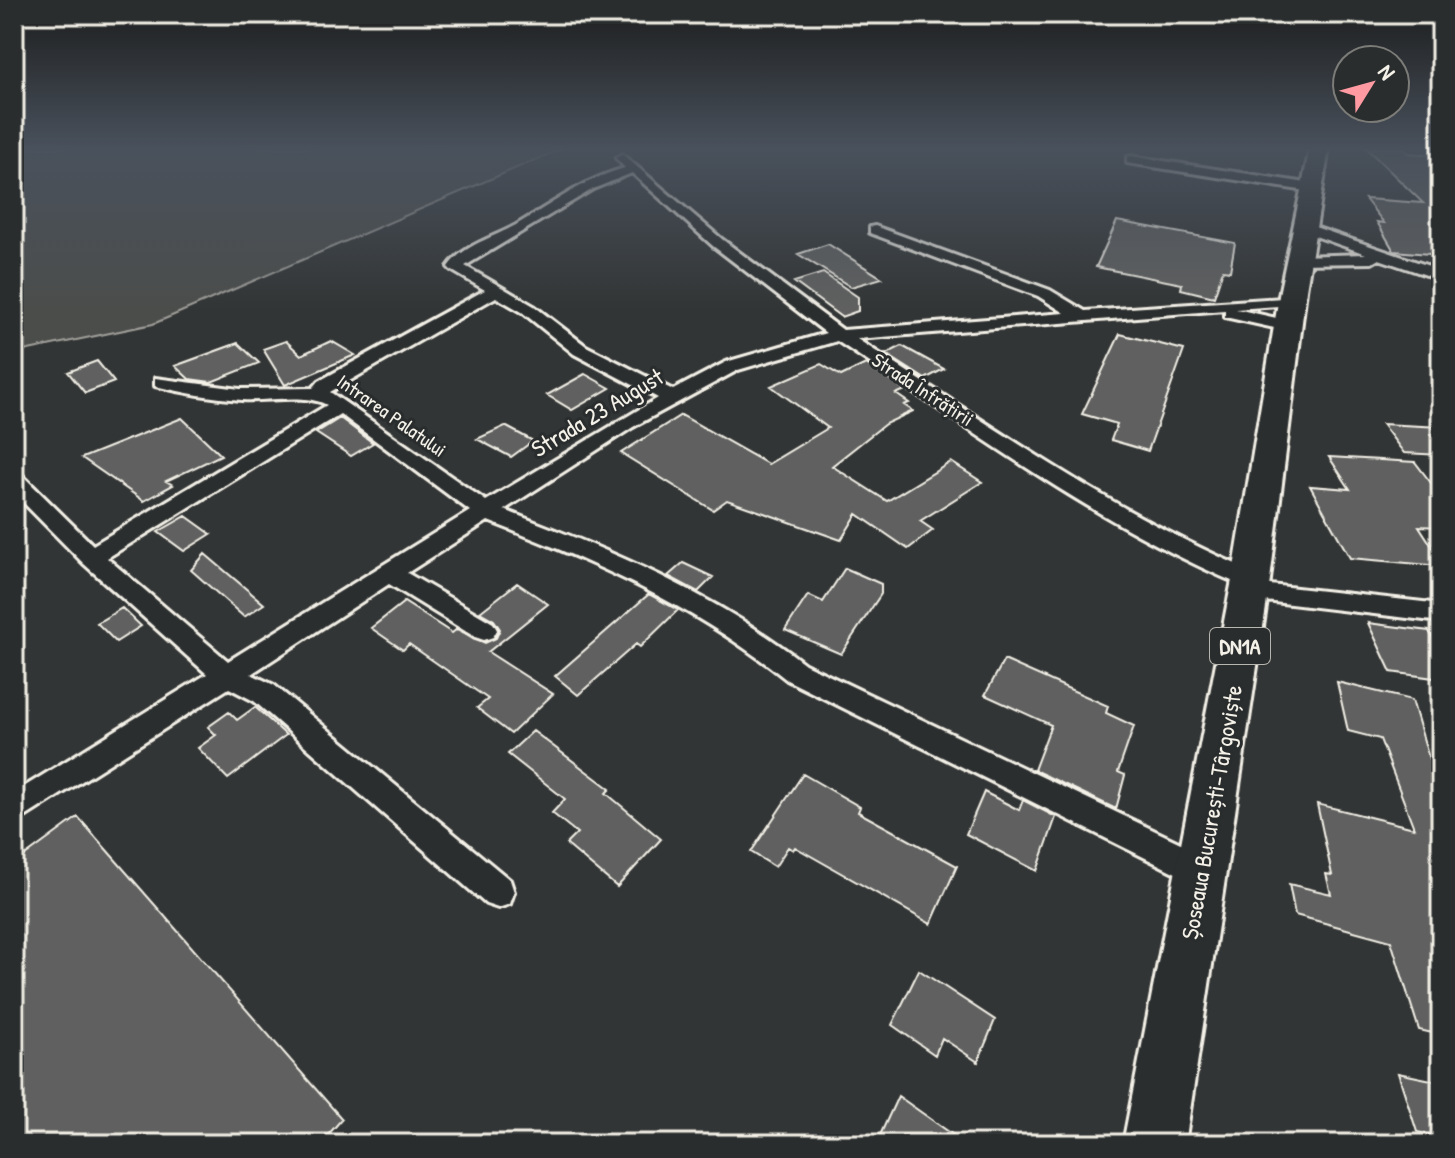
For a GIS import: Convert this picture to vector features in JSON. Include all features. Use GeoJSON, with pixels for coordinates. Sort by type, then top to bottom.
{"type":"FeatureCollection","features":[{"type":"Feature","properties":{"kind":"main road","name":"Șoseaua București-Târgoviște"},"geometry":{"type":"LineString","coordinates":[[1154,1144],[1250,586],[1310,202]]}},
{"type":"Feature","properties":{"kind":"street","name":"Strada Înfrățirii"},"geometry":{"type":"LineString","coordinates":[[495,291],[462,272],[456,267],[457,262],[525,226],[557,202]]}},
{"type":"Feature","properties":{"kind":"street","name":"Strada Înfrățirii"},"geometry":{"type":"LineString","coordinates":[[671,202],[718,243],[839,335],[1078,490],[1181,551],[1250,586],[1441,613]]}},
{"type":"Feature","properties":{"kind":"street"},"geometry":{"type":"LineString","coordinates":[[875,230],[1044,293],[1082,316]]}},
{"type":"Feature","properties":{"kind":"street"},"geometry":{"type":"LineString","coordinates":[[1296,279],[1391,258],[1441,260]]}},
{"type":"Feature","properties":{"kind":"street"},"geometry":{"type":"LineString","coordinates":[[1391,258],[1441,275]]}},
{"type":"Feature","properties":{"kind":"street","name":"Strada 23 August"},"geometry":{"type":"LineString","coordinates":[[14,810],[671,397],[732,366],[839,335],[1209,308],[1296,279],[1391,258]]}},
{"type":"Feature","properties":{"kind":"street","name":"Intrarea Palatului"},"geometry":{"type":"LineString","coordinates":[[495,291],[326,385],[319,393],[341,405],[486,512],[587,550],[727,621],[796,672],[1201,869]]}},
{"type":"Feature","properties":{"kind":"street"},"geometry":{"type":"LineString","coordinates":[[495,291],[528,309],[580,350],[671,397]]}},
{"type":"Feature","properties":{"kind":"street"},"geometry":{"type":"LineString","coordinates":[[162,382],[219,395],[275,399],[319,393]]}},
{"type":"Feature","properties":{"kind":"street"},"geometry":{"type":"LineString","coordinates":[[91,557],[341,405]]}},
{"type":"Feature","properties":{"kind":"street"},"geometry":{"type":"LineString","coordinates":[[14,480],[91,557],[227,675],[264,693],[498,892]]}},
{"type":"Feature","properties":{"kind":"street"},"geometry":{"type":"LineString","coordinates":[[389,573],[484,630]]}},
{"type":"Feature","properties":{"kind":"shaded area"},"geometry":{"type":"Polygon","coordinates":[[[14,202],[437,202],[153,324],[14,353],[14,202]]]}},
{"type":"Feature","properties":{"kind":"building"},"geometry":{"type":"Polygon","coordinates":[[[1367,202],[1441,202],[1441,255],[1394,251],[1377,222],[1384,223],[1367,202]]]}},
{"type":"Feature","properties":{"kind":"building"},"geometry":{"type":"Polygon","coordinates":[[[1117,221],[1235,243],[1230,271],[1223,270],[1214,297],[1181,289],[1182,284],[1096,267],[1117,221]]]}},
{"type":"Feature","properties":{"kind":"building"},"geometry":{"type":"Polygon","coordinates":[[[828,244],[882,278],[851,287],[798,254],[828,244]]]}},
{"type":"Feature","properties":{"kind":"building"},"geometry":{"type":"Polygon","coordinates":[[[823,273],[858,297],[858,311],[841,317],[794,282],[823,273]]]}},
{"type":"Feature","properties":{"kind":"building"},"geometry":{"type":"Polygon","coordinates":[[[1120,334],[1184,350],[1148,451],[1111,440],[1117,424],[1082,414],[1120,334]]]}},
{"type":"Feature","properties":{"kind":"building"},"geometry":{"type":"Polygon","coordinates":[[[286,341],[301,355],[331,341],[355,355],[285,385],[263,349],[286,341]]]}},
{"type":"Feature","properties":{"kind":"building"},"geometry":{"type":"Polygon","coordinates":[[[238,343],[259,363],[211,382],[189,379],[175,366],[238,343]]]}},
{"type":"Feature","properties":{"kind":"building"},"geometry":{"type":"Polygon","coordinates":[[[902,346],[944,369],[925,379],[886,354],[902,346]]]}},
{"type":"Feature","properties":{"kind":"building"},"geometry":{"type":"Polygon","coordinates":[[[97,361],[114,382],[85,393],[68,372],[97,361]]]}},
{"type":"Feature","properties":{"kind":"building"},"geometry":{"type":"Polygon","coordinates":[[[821,364],[841,376],[866,364],[905,390],[896,394],[909,403],[904,405],[913,411],[885,424],[832,466],[887,501],[951,462],[982,482],[920,521],[933,530],[908,549],[857,514],[841,540],[727,500],[713,510],[621,453],[681,415],[768,464],[828,428],[771,386],[821,364]]]}},
{"type":"Feature","properties":{"kind":"building"},"geometry":{"type":"Polygon","coordinates":[[[585,374],[610,388],[572,410],[547,395],[585,374]]]}},
{"type":"Feature","properties":{"kind":"building"},"geometry":{"type":"Polygon","coordinates":[[[182,418],[221,455],[166,481],[173,485],[144,501],[82,458],[182,418]]]}},
{"type":"Feature","properties":{"kind":"building"},"geometry":{"type":"Polygon","coordinates":[[[340,418],[373,443],[351,456],[316,433],[340,418]]]}},
{"type":"Feature","properties":{"kind":"building"},"geometry":{"type":"Polygon","coordinates":[[[1382,424],[1441,427],[1441,455],[1404,453],[1382,424]]]}},
{"type":"Feature","properties":{"kind":"building"},"geometry":{"type":"Polygon","coordinates":[[[505,426],[533,441],[511,457],[477,439],[505,426]]]}},
{"type":"Feature","properties":{"kind":"building"},"geometry":{"type":"Polygon","coordinates":[[[1329,457],[1415,462],[1441,496],[1441,527],[1419,526],[1441,560],[1441,566],[1350,558],[1310,486],[1350,489],[1329,457]]]}},
{"type":"Feature","properties":{"kind":"building"},"geometry":{"type":"Polygon","coordinates":[[[186,516],[211,534],[184,551],[158,532],[186,516]]]}},
{"type":"Feature","properties":{"kind":"building"},"geometry":{"type":"Polygon","coordinates":[[[205,554],[264,604],[244,617],[191,570],[205,554]]]}},
{"type":"Feature","properties":{"kind":"building"},"geometry":{"type":"Polygon","coordinates":[[[683,563],[713,577],[698,592],[668,576],[683,563]]]}},
{"type":"Feature","properties":{"kind":"building"},"geometry":{"type":"Polygon","coordinates":[[[845,568],[881,584],[881,594],[841,654],[785,630],[808,595],[823,602],[845,568]]]}},
{"type":"Feature","properties":{"kind":"building"},"geometry":{"type":"Polygon","coordinates":[[[517,583],[548,604],[488,652],[553,694],[511,734],[477,708],[488,699],[409,644],[403,650],[371,628],[404,602],[452,633],[457,629],[485,643],[496,638],[500,629],[494,620],[480,612],[517,583]]]}},
{"type":"Feature","properties":{"kind":"building"},"geometry":{"type":"Polygon","coordinates":[[[649,594],[678,610],[640,647],[636,644],[578,695],[555,676],[649,594]]]}},
{"type":"Feature","properties":{"kind":"building"},"geometry":{"type":"Polygon","coordinates":[[[122,608],[141,626],[116,642],[97,623],[122,608]]]}},
{"type":"Feature","properties":{"kind":"building"},"geometry":{"type":"Polygon","coordinates":[[[1368,623],[1429,631],[1441,653],[1441,679],[1391,672],[1368,623]]]}},
{"type":"Feature","properties":{"kind":"building"},"geometry":{"type":"Polygon","coordinates":[[[1004,660],[1108,706],[1106,713],[1134,726],[1118,772],[1125,775],[1116,809],[1034,770],[1051,725],[985,695],[1004,660]]]}},
{"type":"Feature","properties":{"kind":"building"},"geometry":{"type":"Polygon","coordinates":[[[1337,682],[1412,700],[1431,765],[1441,767],[1441,1035],[1419,1030],[1391,941],[1295,915],[1289,884],[1331,894],[1326,874],[1332,875],[1317,804],[1414,828],[1380,739],[1348,731],[1337,682]]]}},
{"type":"Feature","properties":{"kind":"building"},"geometry":{"type":"Polygon","coordinates":[[[255,707],[286,735],[228,779],[198,748],[216,735],[208,727],[229,712],[237,720],[255,707]]]}},
{"type":"Feature","properties":{"kind":"building"},"geometry":{"type":"Polygon","coordinates":[[[533,731],[610,789],[606,793],[661,839],[617,887],[566,844],[577,833],[552,813],[565,799],[508,754],[533,731]]]}},
{"type":"Feature","properties":{"kind":"building"},"geometry":{"type":"Polygon","coordinates":[[[803,774],[860,807],[858,812],[957,866],[931,924],[795,847],[793,850],[788,847],[775,867],[751,852],[803,774]]]}},
{"type":"Feature","properties":{"kind":"building"},"geometry":{"type":"Polygon","coordinates":[[[984,792],[1019,810],[1023,800],[1056,817],[1037,871],[966,834],[984,792]]]}},
{"type":"Feature","properties":{"kind":"building"},"geometry":{"type":"Polygon","coordinates":[[[78,817],[342,1119],[320,1144],[14,1144],[14,864],[78,817]]]}},
{"type":"Feature","properties":{"kind":"building"},"geometry":{"type":"Polygon","coordinates":[[[919,970],[995,1020],[978,1062],[942,1038],[935,1055],[892,1025],[919,970]]]}},
{"type":"Feature","properties":{"kind":"building"},"geometry":{"type":"Polygon","coordinates":[[[1398,1073],[1441,1082],[1441,1137],[1417,1132],[1398,1073]]]}},
{"type":"Feature","properties":{"kind":"building"},"geometry":{"type":"Polygon","coordinates":[[[898,1096],[966,1144],[876,1144],[898,1096]]]}}]}
